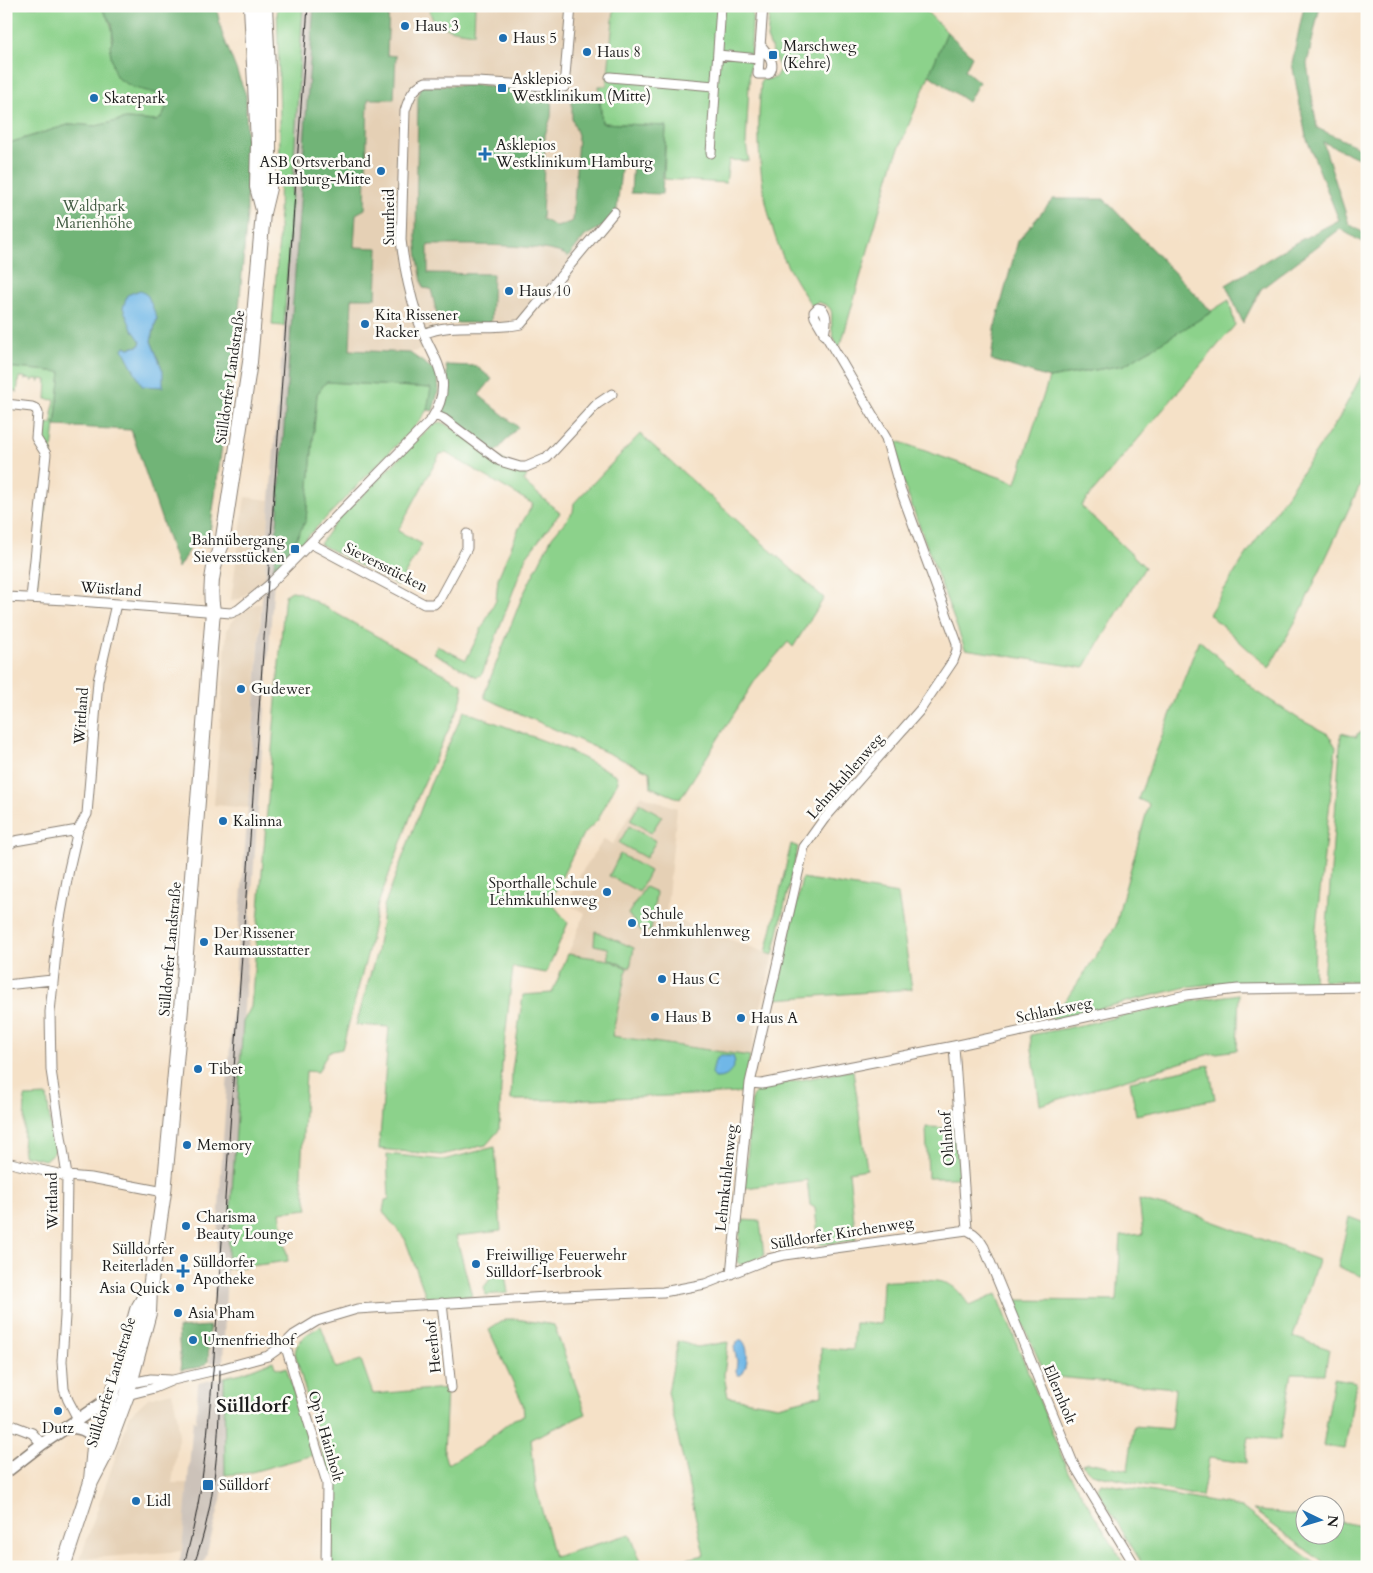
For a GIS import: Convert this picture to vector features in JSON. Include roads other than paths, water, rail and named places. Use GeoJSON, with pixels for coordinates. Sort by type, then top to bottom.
{"type":"FeatureCollection","features":[{"type":"Feature","properties":{"kind":"main road","name":"Sülldorfer Landstraße"},"geometry":{"type":"LineString","coordinates":[[251,6],[257,134],[257,188],[263,213]]}},
{"type":"Feature","properties":{"kind":"main road","name":"Sülldorfer Landstraße"},"geometry":{"type":"LineString","coordinates":[[63,1567],[91,1482],[104,1457],[129,1388],[150,1314],[150,1288],[164,1192],[188,931],[213,611],[220,596],[224,561],[222,544],[250,362],[263,213],[269,188],[269,89],[265,6]]}},
{"type":"Feature","properties":{"kind":"main road","name":"Sülldorfer Landstraße"},"geometry":{"type":"LineString","coordinates":[[91,1482],[94,1447],[137,1310],[150,1288]]}},
{"type":"Feature","properties":{"kind":"street","name":"Suurheid"},"geometry":{"type":"LineString","coordinates":[[424,334],[406,275],[401,240],[405,111],[410,97],[420,84],[434,82],[564,87],[571,6]]}},
{"type":"Feature","properties":{"kind":"street"},"geometry":{"type":"LineString","coordinates":[[711,153],[714,86],[721,6]]}},
{"type":"Feature","properties":{"kind":"street"},"geometry":{"type":"LineString","coordinates":[[760,44],[772,62],[772,68],[768,74],[758,74],[762,6]]}},
{"type":"Feature","properties":{"kind":"street"},"geometry":{"type":"LineString","coordinates":[[718,55],[759,59]]}},
{"type":"Feature","properties":{"kind":"street"},"geometry":{"type":"LineString","coordinates":[[610,77],[714,86]]}},
{"type":"Feature","properties":{"kind":"street"},"geometry":{"type":"LineString","coordinates":[[213,611],[231,613],[238,610],[269,584],[431,420],[442,393],[442,377],[440,367],[424,334],[441,328],[494,328],[521,324],[614,212]]}},
{"type":"Feature","properties":{"kind":"street","name":"Lehmkuhlenweg"},"geometry":{"type":"LineString","coordinates":[[731,1274],[750,1083],[804,847],[824,819],[920,710],[953,661],[957,650],[957,643],[900,488],[886,438],[824,334]]}},
{"type":"Feature","properties":{"kind":"street"},"geometry":{"type":"LineString","coordinates":[[435,414],[500,461],[526,467],[547,458],[597,404],[612,394]]}},
{"type":"Feature","properties":{"kind":"street"},"geometry":{"type":"LineString","coordinates":[[6,404],[32,406],[36,409],[38,413],[36,438],[46,454],[31,598]]}},
{"type":"Feature","properties":{"kind":"street","name":"Sieversstücken"},"geometry":{"type":"LineString","coordinates":[[310,543],[424,604],[434,604],[440,598],[467,548],[467,534]]}},
{"type":"Feature","properties":{"kind":"street","name":"Wüstland"},"geometry":{"type":"LineString","coordinates":[[6,597],[213,611]]}},
{"type":"Feature","properties":{"kind":"street","name":"Wittland"},"geometry":{"type":"LineString","coordinates":[[78,1419],[64,1389],[62,1361],[67,1176],[50,1070],[50,1012],[59,924],[78,830],[87,814],[98,681],[116,604]]}},
{"type":"Feature","properties":{"kind":"street"},"geometry":{"type":"LineString","coordinates":[[6,846],[15,841],[78,830]]}},
{"type":"Feature","properties":{"kind":"street"},"geometry":{"type":"LineString","coordinates":[[6,985],[52,980]]}},
{"type":"Feature","properties":{"kind":"street","name":"Schlankweg"},"geometry":{"type":"LineString","coordinates":[[750,1083],[762,1084],[954,1046],[1203,992],[1238,989],[1367,987]]}},
{"type":"Feature","properties":{"kind":"street","name":"Ohlnhof"},"geometry":{"type":"LineString","coordinates":[[954,1046],[967,1230]]}},
{"type":"Feature","properties":{"kind":"street"},"geometry":{"type":"LineString","coordinates":[[6,1162],[67,1176],[91,1178],[164,1192]]}},
{"type":"Feature","properties":{"kind":"street","name":"Sülldorfer Kirchenweg"},"geometry":{"type":"LineString","coordinates":[[129,1388],[151,1379],[173,1380],[228,1368],[268,1356],[317,1321],[372,1307],[663,1292],[705,1284],[768,1259],[784,1255],[967,1230]]}},
{"type":"Feature","properties":{"kind":"street","name":"Ellernholt"},"geometry":{"type":"LineString","coordinates":[[967,1230],[974,1233],[984,1247],[1074,1462],[1136,1567]]}},
{"type":"Feature","properties":{"kind":"street","name":"Heerhof"},"geometry":{"type":"LineString","coordinates":[[442,1303],[451,1388]]}},
{"type":"Feature","properties":{"kind":"street","name":"Op'n Hainholt"},"geometry":{"type":"LineString","coordinates":[[285,1344],[327,1483],[326,1567]]}},
{"type":"Feature","properties":{"kind":"street"},"geometry":{"type":"LineString","coordinates":[[6,1472],[78,1419],[129,1388]]}},
{"type":"Feature","properties":{"kind":"street"},"geometry":{"type":"LineString","coordinates":[[6,1423],[32,1433],[42,1444]]}},
{"type":"Feature","properties":{"kind":"street"},"geometry":{"type":"LineString","coordinates":[[69,1426],[88,1432],[92,1436],[94,1447]]}},
{"type":"Feature","properties":{"kind":"water"},"geometry":{"type":"Polygon","coordinates":[[[140,290],[148,296],[157,318],[151,341],[163,371],[163,387],[142,386],[123,349],[125,346],[129,348],[139,346],[141,342],[131,327],[123,308],[127,295],[140,290]]]}},
{"type":"Feature","properties":{"kind":"water"},"geometry":{"type":"Polygon","coordinates":[[[720,1056],[733,1056],[735,1062],[728,1074],[715,1078],[712,1074],[715,1060],[720,1056]]]}},
{"type":"Feature","properties":{"kind":"water"},"geometry":{"type":"Polygon","coordinates":[[[739,1340],[745,1343],[747,1352],[745,1367],[741,1375],[738,1375],[736,1371],[737,1361],[734,1347],[739,1340]]]}},
{"type":"Feature","properties":{"kind":"tram line"},"geometry":{"type":"LineString","coordinates":[[183,1567],[200,1494],[213,1371],[308,6]]}},
{"type":"Feature","properties":{"kind":"tram line"},"geometry":{"type":"LineString","coordinates":[[193,1567],[201,1543],[212,1494],[219,1420],[220,1370]]}},
{"type":"Feature","properties":{"kind":"place","name":"Haus 3"},"geometry":{"type":"Point","coordinates":[405,26]}},
{"type":"Feature","properties":{"kind":"place","name":"Haus 5"},"geometry":{"type":"Point","coordinates":[503,38]}},
{"type":"Feature","properties":{"kind":"place","name":"Haus 8"},"geometry":{"type":"Point","coordinates":[587,52]}},
{"type":"Feature","properties":{"kind":"place","name":"Marschweg (Kehre)"},"geometry":{"type":"Point","coordinates":[773,55]}},
{"type":"Feature","properties":{"kind":"place","name":"Asklepios Westklinikum (Mitte)"},"geometry":{"type":"Point","coordinates":[502,88]}},
{"type":"Feature","properties":{"kind":"place","name":"Skatepark"},"geometry":{"type":"Point","coordinates":[94,98]}},
{"type":"Feature","properties":{"kind":"place","name":"Asklepios Westklinikum Hamburg"},"geometry":{"type":"Point","coordinates":[485,154]}},
{"type":"Feature","properties":{"kind":"place","name":"ASB Ortsverband Hamburg-Mitte"},"geometry":{"type":"Point","coordinates":[381,171]}},
{"type":"Feature","properties":{"kind":"place","name":"Haus 10"},"geometry":{"type":"Point","coordinates":[509,291]}},
{"type":"Feature","properties":{"kind":"place","name":"Kita Rissener Racker"},"geometry":{"type":"Point","coordinates":[365,324]}},
{"type":"Feature","properties":{"kind":"place","name":"Bahnübergang Sieversstücken"},"geometry":{"type":"Point","coordinates":[295,549]}},
{"type":"Feature","properties":{"kind":"place","name":"Gudewer"},"geometry":{"type":"Point","coordinates":[241,689]}},
{"type":"Feature","properties":{"kind":"place","name":"Kalinna"},"geometry":{"type":"Point","coordinates":[223,821]}},
{"type":"Feature","properties":{"kind":"place","name":"Sporthalle Schule Lehmkuhlenweg"},"geometry":{"type":"Point","coordinates":[607,892]}},
{"type":"Feature","properties":{"kind":"place","name":"Schule Lehmkuhlenweg"},"geometry":{"type":"Point","coordinates":[632,923]}},
{"type":"Feature","properties":{"kind":"place","name":"Der Rissener Raumausstatter"},"geometry":{"type":"Point","coordinates":[204,942]}},
{"type":"Feature","properties":{"kind":"place","name":"Haus C"},"geometry":{"type":"Point","coordinates":[662,979]}},
{"type":"Feature","properties":{"kind":"place","name":"Haus B"},"geometry":{"type":"Point","coordinates":[655,1017]}},
{"type":"Feature","properties":{"kind":"place","name":"Haus A"},"geometry":{"type":"Point","coordinates":[741,1018]}},
{"type":"Feature","properties":{"kind":"place","name":"Tibet"},"geometry":{"type":"Point","coordinates":[198,1069]}},
{"type":"Feature","properties":{"kind":"place","name":"Memory"},"geometry":{"type":"Point","coordinates":[187,1145]}},
{"type":"Feature","properties":{"kind":"place","name":"Charisma Beauty Lounge"},"geometry":{"type":"Point","coordinates":[186,1226]}},
{"type":"Feature","properties":{"kind":"place","name":"Sülldorfer Reiterladen"},"geometry":{"type":"Point","coordinates":[184,1258]}},
{"type":"Feature","properties":{"kind":"place","name":"Freiwillige Feuerwehr Sülldorf-Iserbrook"},"geometry":{"type":"Point","coordinates":[476,1264]}},
{"type":"Feature","properties":{"kind":"place","name":"Sülldorfer Apotheke"},"geometry":{"type":"Point","coordinates":[183,1271]}},
{"type":"Feature","properties":{"kind":"place","name":"Asia Quick"},"geometry":{"type":"Point","coordinates":[180,1288]}},
{"type":"Feature","properties":{"kind":"place","name":"Asia Pham"},"geometry":{"type":"Point","coordinates":[178,1313]}},
{"type":"Feature","properties":{"kind":"place","name":"Urnenfriedhof"},"geometry":{"type":"Point","coordinates":[193,1340]}},
{"type":"Feature","properties":{"kind":"place","name":"Dutz"},"geometry":{"type":"Point","coordinates":[58,1411]}},
{"type":"Feature","properties":{"kind":"place","name":"Sülldorf"},"geometry":{"type":"Point","coordinates":[208,1485]}},
{"type":"Feature","properties":{"kind":"place","name":"Lidl"},"geometry":{"type":"Point","coordinates":[136,1501]}},
{"type":"Feature","properties":{"kind":"district","name":"Sülldorf"},"geometry":{"type":"Point","coordinates":[252,1405]}},
{"type":"Feature","properties":{"kind":"park label","name":"Waldpark Marienhöhe"},"geometry":{"type":"Point","coordinates":[94,214]}}]}
